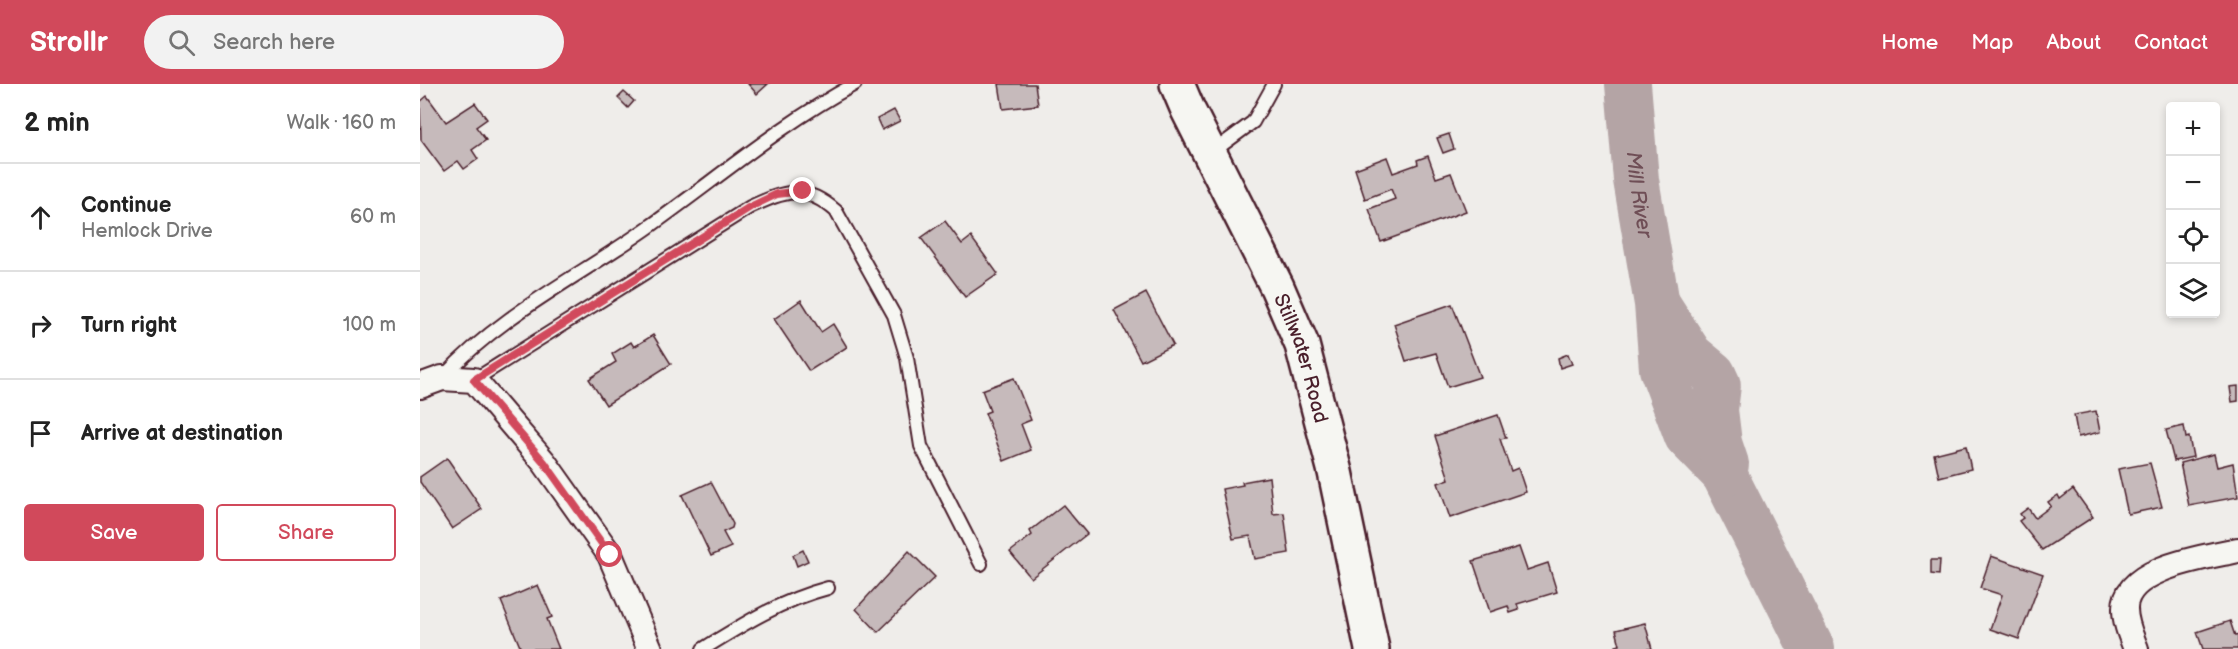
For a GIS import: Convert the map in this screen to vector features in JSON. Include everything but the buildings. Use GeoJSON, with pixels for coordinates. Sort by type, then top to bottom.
{"type":"FeatureCollection","features":[{"type":"Feature","properties":{"kind":"main road","name":"Stillwater Road"},"geometry":{"type":"LineString","coordinates":[[1177,84],[1277,286],[1302,345],[1335,472],[1372,649]]}},
{"type":"Feature","properties":{"kind":"street"},"geometry":{"type":"LineString","coordinates":[[431,382],[474,380],[544,462],[610,555],[650,649]]}},
{"type":"Feature","properties":{"kind":"street"},"geometry":{"type":"LineString","coordinates":[[2136,649],[2127,624],[2124,606],[2129,592],[2139,580],[2161,569],[2238,550]]}},
{"type":"Feature","properties":{"kind":"lane"},"geometry":{"type":"LineString","coordinates":[[431,382],[481,340],[648,228],[786,124],[855,84]]}},
{"type":"Feature","properties":{"kind":"lane"},"geometry":{"type":"LineString","coordinates":[[1210,154],[1253,122],[1274,84]]}},
{"type":"Feature","properties":{"kind":"lane"},"geometry":{"type":"LineString","coordinates":[[474,380],[750,207],[777,194],[803,191],[822,198],[836,211],[894,315],[907,358],[921,446],[981,564]]}},
{"type":"Feature","properties":{"kind":"lane"},"geometry":{"type":"LineString","coordinates":[[703,649],[754,618],[798,596],[828,588]]}},
{"type":"Feature","properties":{"kind":"waterway","name":"Mill River"},"geometry":{"type":"LineString","coordinates":[[1628,84],[1636,180],[1657,304],[1662,369],[1687,436],[1724,474],[1812,649]]}},
{"type":"Feature","properties":{"kind":"waterway","name":"Mill River"},"geometry":{"type":"LineString","coordinates":[[1658,305],[1690,355],[1713,374],[1718,385],[1715,410],[1719,443],[1726,464],[1724,474]]}},
{"type":"Feature","properties":{"kind":"route"},"geometry":{"type":"LineString","coordinates":[[610,555],[544,462],[474,380],[750,207],[777,194],[803,191]]}}]}
